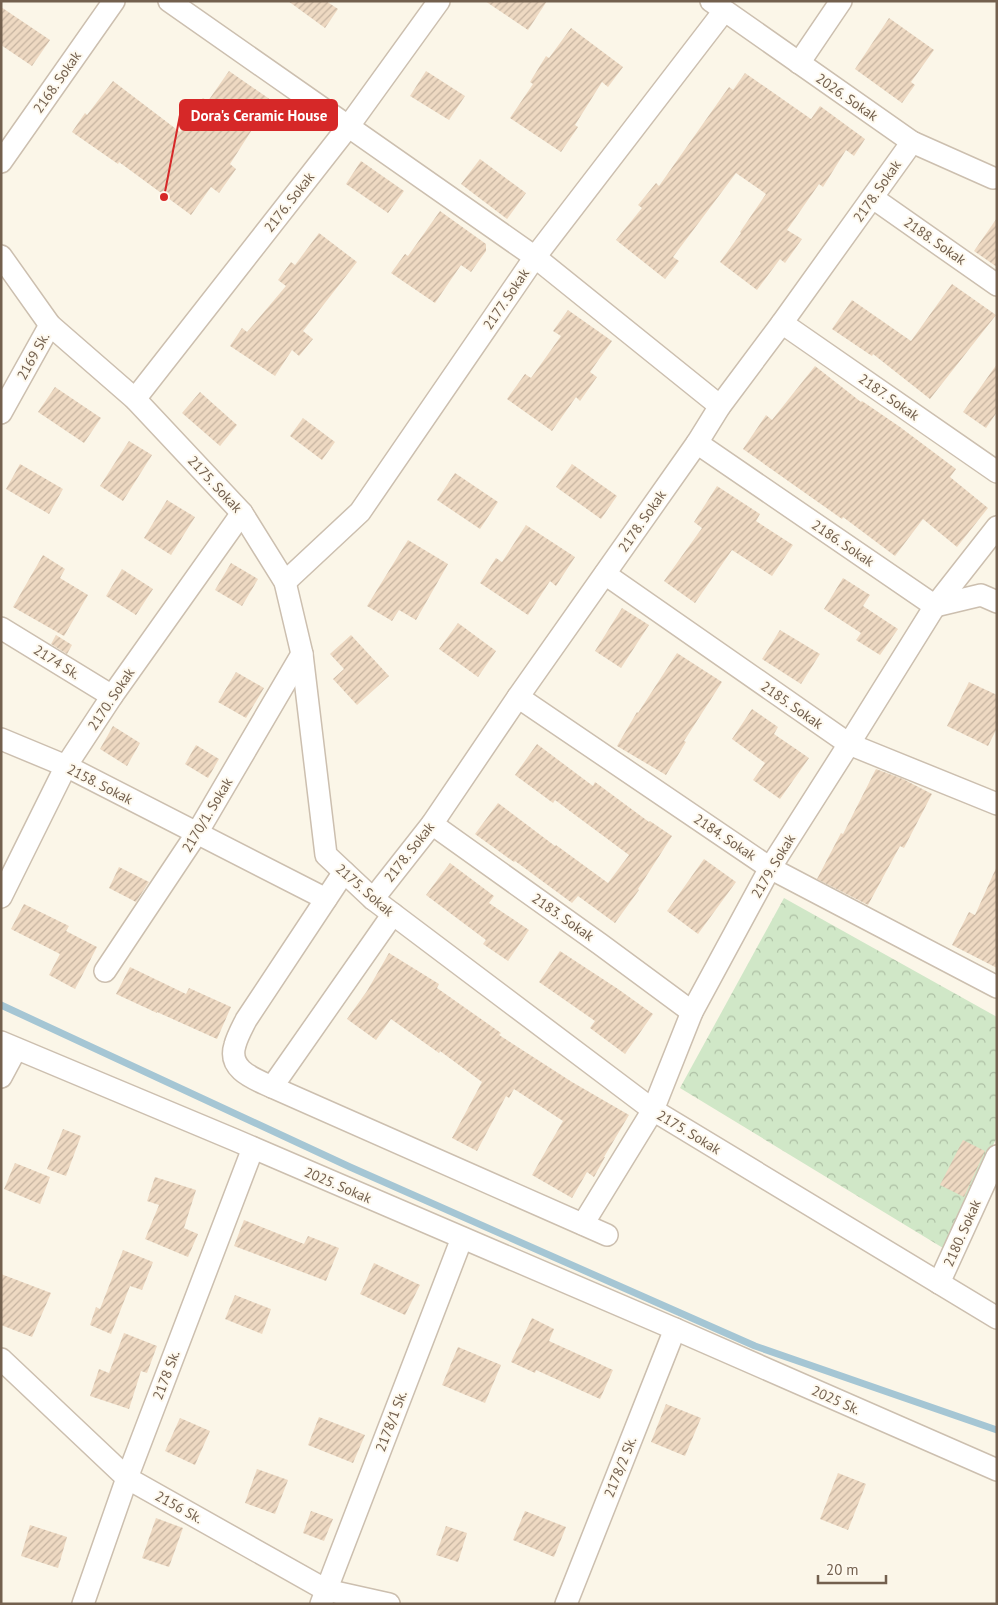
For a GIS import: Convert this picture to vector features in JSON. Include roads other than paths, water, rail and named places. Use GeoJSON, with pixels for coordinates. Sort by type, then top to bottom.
{"type":"FeatureCollection","features":[{"type":"Feature","properties":{"kind":"street","name":"2168. Sokak"},"geometry":{"type":"LineString","coordinates":[[1,162],[114,1]]}},
{"type":"Feature","properties":{"kind":"street"},"geometry":{"type":"LineString","coordinates":[[169,1],[536,257],[720,406]]}},
{"type":"Feature","properties":{"kind":"street","name":"2176. Sokak"},"geometry":{"type":"LineString","coordinates":[[135,399],[348,127],[439,1]]}},
{"type":"Feature","properties":{"kind":"street"},"geometry":{"type":"LineString","coordinates":[[799,63],[841,1]]}},
{"type":"Feature","properties":{"kind":"street","name":"2026. Sokak"},"geometry":{"type":"LineString","coordinates":[[717,6],[912,142],[995,180]]}},
{"type":"Feature","properties":{"kind":"street","name":"2177. Sokak"},"geometry":{"type":"LineString","coordinates":[[285,582],[360,512],[536,257],[717,6]]}},
{"type":"Feature","properties":{"kind":"street","name":"2178. Sokak"},"geometry":{"type":"LineString","coordinates":[[373,899],[432,824],[518,697],[697,443],[720,406],[912,142]]}},
{"type":"Feature","properties":{"kind":"street","name":"2188. Sokak"},"geometry":{"type":"LineString","coordinates":[[873,198],[997,285]]}},
{"type":"Feature","properties":{"kind":"street","name":"2175. Sokak"},"geometry":{"type":"LineString","coordinates":[[1,256],[50,325],[135,399],[242,513],[285,582],[302,654],[326,855],[373,899],[653,1110],[997,1318]]}},
{"type":"Feature","properties":{"kind":"street","name":"2187. Sokak"},"geometry":{"type":"LineString","coordinates":[[782,323],[997,472]]}},
{"type":"Feature","properties":{"kind":"street","name":"2169 Sk."},"geometry":{"type":"LineString","coordinates":[[1,413],[50,325]]}},
{"type":"Feature","properties":{"kind":"street","name":"2186. Sokak"},"geometry":{"type":"LineString","coordinates":[[697,443],[935,606]]}},
{"type":"Feature","properties":{"kind":"street","name":"2170. Sokak"},"geometry":{"type":"LineString","coordinates":[[1,897],[66,766],[112,696],[242,513]]}},
{"type":"Feature","properties":{"kind":"street","name":"2179. Sokak"},"geometry":{"type":"LineString","coordinates":[[583,1224],[653,1110],[692,1012],[770,868],[935,606],[997,527]]}},
{"type":"Feature","properties":{"kind":"street","name":"2185. Sokak"},"geometry":{"type":"LineString","coordinates":[[605,574],[849,744],[997,804]]}},
{"type":"Feature","properties":{"kind":"street"},"geometry":{"type":"LineString","coordinates":[[935,606],[982,595],[997,602]]}},
{"type":"Feature","properties":{"kind":"street","name":"2174 Sk."},"geometry":{"type":"LineString","coordinates":[[1,628],[112,696]]}},
{"type":"Feature","properties":{"kind":"street","name":"2170/1. Sokak"},"geometry":{"type":"LineString","coordinates":[[106,971],[197,833],[302,654]]}},
{"type":"Feature","properties":{"kind":"street","name":"2184. Sokak"},"geometry":{"type":"LineString","coordinates":[[518,697],[770,868],[997,987]]}},
{"type":"Feature","properties":{"kind":"street","name":"2158. Sokak"},"geometry":{"type":"LineString","coordinates":[[1,739],[66,766],[326,899]]}},
{"type":"Feature","properties":{"kind":"street","name":"2183. Sokak"},"geometry":{"type":"LineString","coordinates":[[432,824],[692,1012]]}},
{"type":"Feature","properties":{"kind":"street"},"geometry":{"type":"LineString","coordinates":[[344,872],[246,1020],[234,1046],[235,1060],[239,1068],[246,1075],[272,1087],[607,1235]]}},
{"type":"Feature","properties":{"kind":"street"},"geometry":{"type":"LineString","coordinates":[[272,1087],[393,914]]}},
{"type":"Feature","properties":{"kind":"street"},"geometry":{"type":"LineString","coordinates":[[1,1077],[9,1046]]}},
{"type":"Feature","properties":{"kind":"street","name":"2025. Sokak"},"geometry":{"type":"LineString","coordinates":[[9,1046],[253,1148],[675,1329]]}},
{"type":"Feature","properties":{"kind":"street","name":"2178 Sk."},"geometry":{"type":"LineString","coordinates":[[83,1604],[127,1478],[253,1148]]}},
{"type":"Feature","properties":{"kind":"street","name":"2180. Sokak"},"geometry":{"type":"LineString","coordinates":[[940,1283],[997,1156]]}},
{"type":"Feature","properties":{"kind":"street","name":"2178/1 Sk."},"geometry":{"type":"LineString","coordinates":[[324,1597],[462,1238]]}},
{"type":"Feature","properties":{"kind":"street","name":"2025 Sk."},"geometry":{"type":"LineString","coordinates":[[675,1329],[997,1470]]}},
{"type":"Feature","properties":{"kind":"street","name":"2178/2 Sk."},"geometry":{"type":"LineString","coordinates":[[566,1604],[675,1329]]}},
{"type":"Feature","properties":{"kind":"street","name":"2156 Sk."},"geometry":{"type":"LineString","coordinates":[[1,1359],[127,1478],[324,1597],[388,1604]]}},
{"type":"Feature","properties":{"kind":"waterway"},"geometry":{"type":"LineString","coordinates":[[1,1005],[350,1167],[755,1346],[997,1430]]}},
{"type":"Feature","properties":{"kind":"place","name":"Dora's Ceramic House"},"geometry":{"type":"Point","coordinates":[164,197]}}]}
